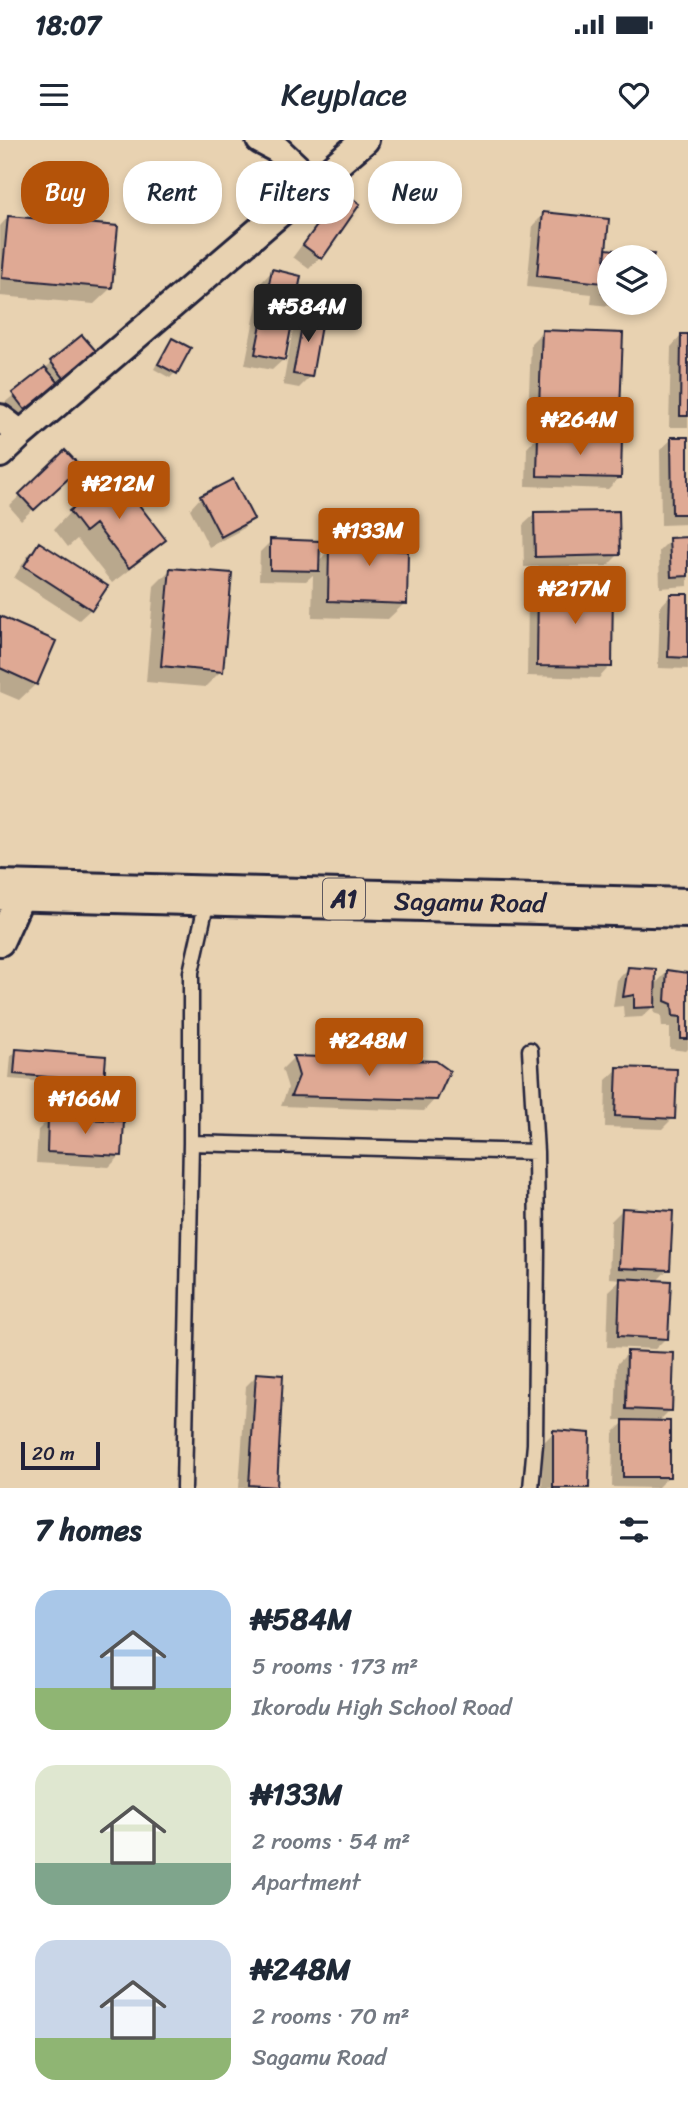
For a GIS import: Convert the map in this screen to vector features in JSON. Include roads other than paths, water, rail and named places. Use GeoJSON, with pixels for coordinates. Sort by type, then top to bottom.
{"type":"FeatureCollection","features":[{"type":"Feature","properties":{"kind":"highway","name":"Sagamu Road"},"geometry":{"type":"LineString","coordinates":[[11,890],[688,908]]}},
{"type":"Feature","properties":{"kind":"street"},"geometry":{"type":"LineString","coordinates":[[260,140],[277,149],[290,161]]}},
{"type":"Feature","properties":{"kind":"street"},"geometry":{"type":"LineString","coordinates":[[335,161],[350,145]]}},
{"type":"Feature","properties":{"kind":"street"},"geometry":{"type":"LineString","coordinates":[[0,454],[10,426],[264,224]]}},
{"type":"Feature","properties":{"kind":"street"},"geometry":{"type":"LineString","coordinates":[[0,942],[11,890]]}},
{"type":"Feature","properties":{"kind":"lane"},"geometry":{"type":"LineString","coordinates":[[184,1488],[191,1143],[191,972],[209,895]]}},
{"type":"Feature","properties":{"kind":"lane"},"geometry":{"type":"LineString","coordinates":[[530,1051],[536,1152],[535,1430],[531,1488]]}},
{"type":"Feature","properties":{"kind":"lane"},"geometry":{"type":"LineString","coordinates":[[191,1143],[536,1152]]}}]}
